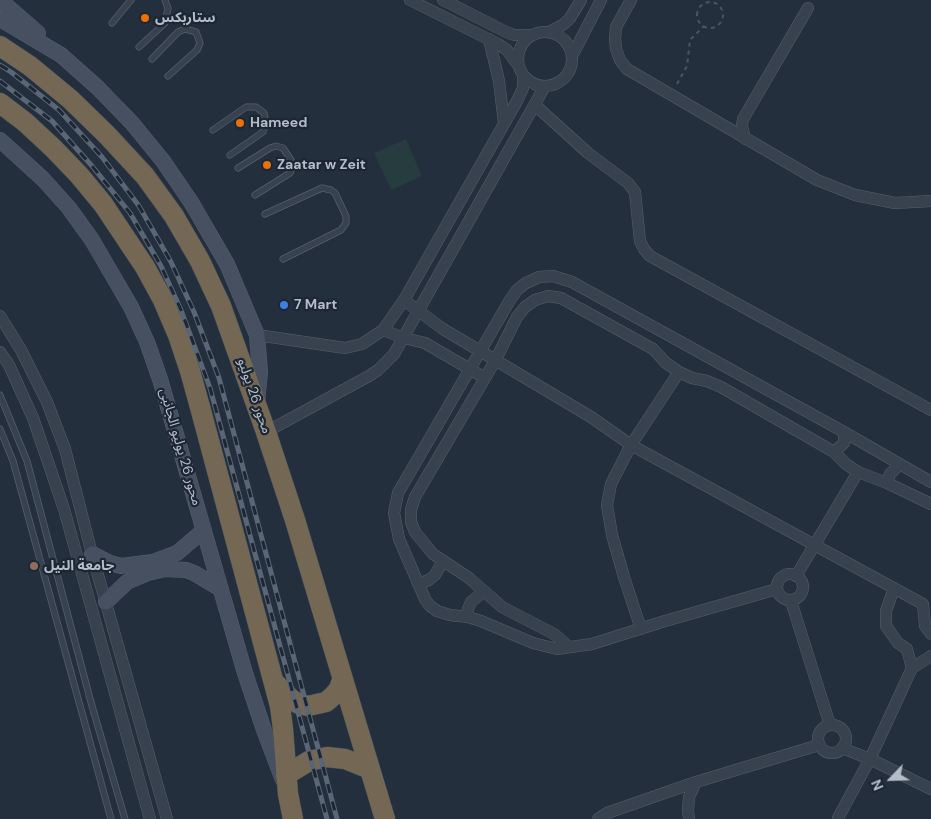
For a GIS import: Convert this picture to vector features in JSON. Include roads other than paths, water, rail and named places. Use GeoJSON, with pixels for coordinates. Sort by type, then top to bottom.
{"type":"FeatureCollection","features":[{"type":"Feature","properties":{"kind":"highway","name":"محور 26 يوليو"},"geometry":{"type":"LineString","coordinates":[[0,46],[30,66],[63,93],[107,135],[145,176],[174,216],[200,261],[221,306],[257,404],[295,520],[385,819]]}},
{"type":"Feature","properties":{"kind":"highway"},"geometry":{"type":"LineString","coordinates":[[0,103],[25,122],[53,148],[103,204],[145,267],[178,335],[190,371],[274,682],[283,729],[287,784],[293,819]]}},
{"type":"Feature","properties":{"kind":"highway"},"geometry":{"type":"LineString","coordinates":[[274,682],[291,699],[299,704],[308,706],[326,702],[334,696],[342,680]]}},
{"type":"Feature","properties":{"kind":"highway"},"geometry":{"type":"LineString","coordinates":[[287,784],[309,761],[327,758],[345,759],[370,769]]}},
{"type":"Feature","properties":{"kind":"main road"},"geometry":{"type":"LineString","coordinates":[[0,0],[104,94],[132,122],[163,161],[191,202],[227,264],[257,335],[260,372],[257,404]]}},
{"type":"Feature","properties":{"kind":"main road"},"geometry":{"type":"LineString","coordinates":[[0,19],[61,55]]}},
{"type":"Feature","properties":{"kind":"main road","name":"محور 26 يوليو الجانبى"},"geometry":{"type":"LineString","coordinates":[[0,140],[43,179],[69,208],[92,240],[131,307],[147,342],[160,378],[220,590],[261,722],[287,784]]}},
{"type":"Feature","properties":{"kind":"main road"},"geometry":{"type":"LineString","coordinates":[[92,554],[121,566],[153,562],[177,553],[204,530]]}},
{"type":"Feature","properties":{"kind":"main road"},"geometry":{"type":"LineString","coordinates":[[106,602],[127,582],[148,573],[165,569],[186,570],[194,573],[220,590]]}},
{"type":"Feature","properties":{"kind":"street"},"geometry":{"type":"LineString","coordinates":[[410,0],[489,39],[506,50],[533,84],[545,86],[558,83],[563,80],[570,69],[571,50],[560,36],[549,32],[532,35],[514,35],[443,0]]}},
{"type":"Feature","properties":{"kind":"street"},"geometry":{"type":"LineString","coordinates":[[549,32],[564,24],[581,0]]}},
{"type":"Feature","properties":{"kind":"street"},"geometry":{"type":"LineString","coordinates":[[572,56],[601,0]]}},
{"type":"Feature","properties":{"kind":"street"},"geometry":{"type":"LineString","coordinates":[[631,0],[616,27],[615,38],[620,60],[627,69],[817,180],[855,195],[895,203],[931,201]]}},
{"type":"Feature","properties":{"kind":"street"},"geometry":{"type":"LineString","coordinates":[[745,139],[742,126],[743,119],[808,8]]}},
{"type":"Feature","properties":{"kind":"street"},"geometry":{"type":"LineString","coordinates":[[257,335],[345,348],[370,340],[383,330],[404,300],[520,95],[523,88],[518,58],[522,45],[532,35]]}},
{"type":"Feature","properties":{"kind":"street"},"geometry":{"type":"LineString","coordinates":[[489,39],[504,124]]}},
{"type":"Feature","properties":{"kind":"street"},"geometry":{"type":"LineString","coordinates":[[266,432],[378,370],[394,354],[545,86]]}},
{"type":"Feature","properties":{"kind":"street"},"geometry":{"type":"LineString","coordinates":[[535,105],[588,153],[628,183],[635,192],[640,241],[644,250],[650,256],[931,410]]}},
{"type":"Feature","properties":{"kind":"street"},"geometry":{"type":"LineString","coordinates":[[723,126],[737,123],[743,119]]}},
{"type":"Feature","properties":{"kind":"street"},"geometry":{"type":"LineString","coordinates":[[777,589],[592,644],[558,649],[533,643],[468,617],[437,611],[430,606],[418,584],[399,539],[394,513],[398,493],[517,290],[539,277],[553,276],[572,282],[931,482]]}},
{"type":"Feature","properties":{"kind":"street"},"geometry":{"type":"LineString","coordinates":[[569,647],[554,634],[502,607],[469,578],[443,561],[425,546],[415,532],[411,522],[411,510],[415,497],[495,361],[517,317],[525,306],[535,300],[548,296],[561,298],[653,349],[666,363],[679,372],[692,378],[707,380],[834,452],[846,464],[858,472],[888,482],[931,504]]}},
{"type":"Feature","properties":{"kind":"street"},"geometry":{"type":"LineString","coordinates":[[404,300],[443,329],[479,352],[591,417],[631,445],[894,588],[927,602],[925,626],[931,634]]}},
{"type":"Feature","properties":{"kind":"street"},"geometry":{"type":"LineString","coordinates":[[0,316],[21,350],[47,402],[65,448],[92,554],[167,819]]}},
{"type":"Feature","properties":{"kind":"street"},"geometry":{"type":"LineString","coordinates":[[383,330],[425,343],[485,378]]}},
{"type":"Feature","properties":{"kind":"street"},"geometry":{"type":"LineString","coordinates":[[653,349],[660,344],[662,331]]}},
{"type":"Feature","properties":{"kind":"street"},"geometry":{"type":"LineString","coordinates":[[0,352],[32,418],[62,501],[150,819]]}},
{"type":"Feature","properties":{"kind":"street"},"geometry":{"type":"LineString","coordinates":[[707,380],[709,371],[718,363]]}},
{"type":"Feature","properties":{"kind":"street"},"geometry":{"type":"LineString","coordinates":[[642,629],[612,535],[608,505],[611,484],[631,445],[679,372]]}},
{"type":"Feature","properties":{"kind":"street"},"geometry":{"type":"LineString","coordinates":[[834,452],[844,443],[844,432]]}},
{"type":"Feature","properties":{"kind":"street"},"geometry":{"type":"LineString","coordinates":[[888,482],[890,474],[900,464]]}},
{"type":"Feature","properties":{"kind":"street"},"geometry":{"type":"LineString","coordinates":[[796,576],[858,472]]}},
{"type":"Feature","properties":{"kind":"street"},"geometry":{"type":"LineString","coordinates":[[418,584],[429,580],[443,561]]}},
{"type":"Feature","properties":{"kind":"street"},"geometry":{"type":"LineString","coordinates":[[789,574],[796,576],[802,582],[803,590],[799,597],[784,600],[779,595],[777,589],[778,582],[782,576],[789,574]]}},
{"type":"Feature","properties":{"kind":"street"},"geometry":{"type":"LineString","coordinates":[[894,588],[886,612],[886,626],[898,643],[907,649],[912,668]]}},
{"type":"Feature","properties":{"kind":"street"},"geometry":{"type":"LineString","coordinates":[[468,617],[470,602],[484,590]]}},
{"type":"Feature","properties":{"kind":"street"},"geometry":{"type":"LineString","coordinates":[[791,600],[830,725]]}},
{"type":"Feature","properties":{"kind":"street"},"geometry":{"type":"LineString","coordinates":[[838,819],[870,760],[912,668],[931,656]]}},
{"type":"Feature","properties":{"kind":"street"},"geometry":{"type":"LineString","coordinates":[[830,725],[842,730],[845,742],[842,748],[830,753],[819,746],[818,739],[819,733],[830,725]]}},
{"type":"Feature","properties":{"kind":"street"},"geometry":{"type":"LineString","coordinates":[[598,819],[696,782],[819,746]]}},
{"type":"Feature","properties":{"kind":"street"},"geometry":{"type":"LineString","coordinates":[[842,748],[931,789]]}},
{"type":"Feature","properties":{"kind":"street"},"geometry":{"type":"LineString","coordinates":[[689,819],[689,797],[696,782]]}},
{"type":"Feature","properties":{"kind":"lane"},"geometry":{"type":"LineString","coordinates":[[112,23],[131,0]]}},
{"type":"Feature","properties":{"kind":"lane"},"geometry":{"type":"LineString","coordinates":[[139,47],[164,23],[168,13],[164,0]]}},
{"type":"Feature","properties":{"kind":"lane"},"geometry":{"type":"LineString","coordinates":[[152,59],[178,32],[189,29],[196,32],[200,43],[197,50],[168,76]]}},
{"type":"Feature","properties":{"kind":"lane"},"geometry":{"type":"LineString","coordinates":[[213,130],[246,107],[256,107],[264,113],[266,123],[263,132],[230,155]]}},
{"type":"Feature","properties":{"kind":"lane"},"geometry":{"type":"LineString","coordinates":[[238,168],[276,146],[283,148],[291,160],[293,167],[290,173],[255,196]]}},
{"type":"Feature","properties":{"kind":"lane"},"geometry":{"type":"LineString","coordinates":[[265,214],[322,188],[331,190],[334,193],[346,216],[346,224],[341,230],[283,259]]}},
{"type":"Feature","properties":{"kind":"lane"},"geometry":{"type":"LineString","coordinates":[[0,395],[26,461],[92,706],[125,819]]}},
{"type":"Feature","properties":{"kind":"lane"},"geometry":{"type":"LineString","coordinates":[[0,429],[13,461],[111,819]]}},
{"type":"Feature","properties":{"kind":"lane"},"geometry":{"type":"LineString","coordinates":[[105,799],[118,795]]}},
{"type":"Feature","properties":{"kind":"railway"},"geometry":{"type":"LineString","coordinates":[[0,65],[59,110],[102,157],[139,206],[171,262],[194,312],[219,378],[337,819]]}},
{"type":"Feature","properties":{"kind":"railway"},"geometry":{"type":"LineString","coordinates":[[0,81],[52,121],[130,213],[161,266],[181,310],[210,388],[327,819]]}},
{"type":"Feature","properties":{"kind":"place","name":"ستاربكس"},"geometry":{"type":"Point","coordinates":[145,18]}},
{"type":"Feature","properties":{"kind":"place","name":"Hameed"},"geometry":{"type":"Point","coordinates":[240,123]}},
{"type":"Feature","properties":{"kind":"place","name":"Zaatar w Zeit"},"geometry":{"type":"Point","coordinates":[267,165]}},
{"type":"Feature","properties":{"kind":"place","name":"7 Mart"},"geometry":{"type":"Point","coordinates":[284,305]}},
{"type":"Feature","properties":{"kind":"place","name":"جامعة النيل"},"geometry":{"type":"Point","coordinates":[34,566]}}]}
